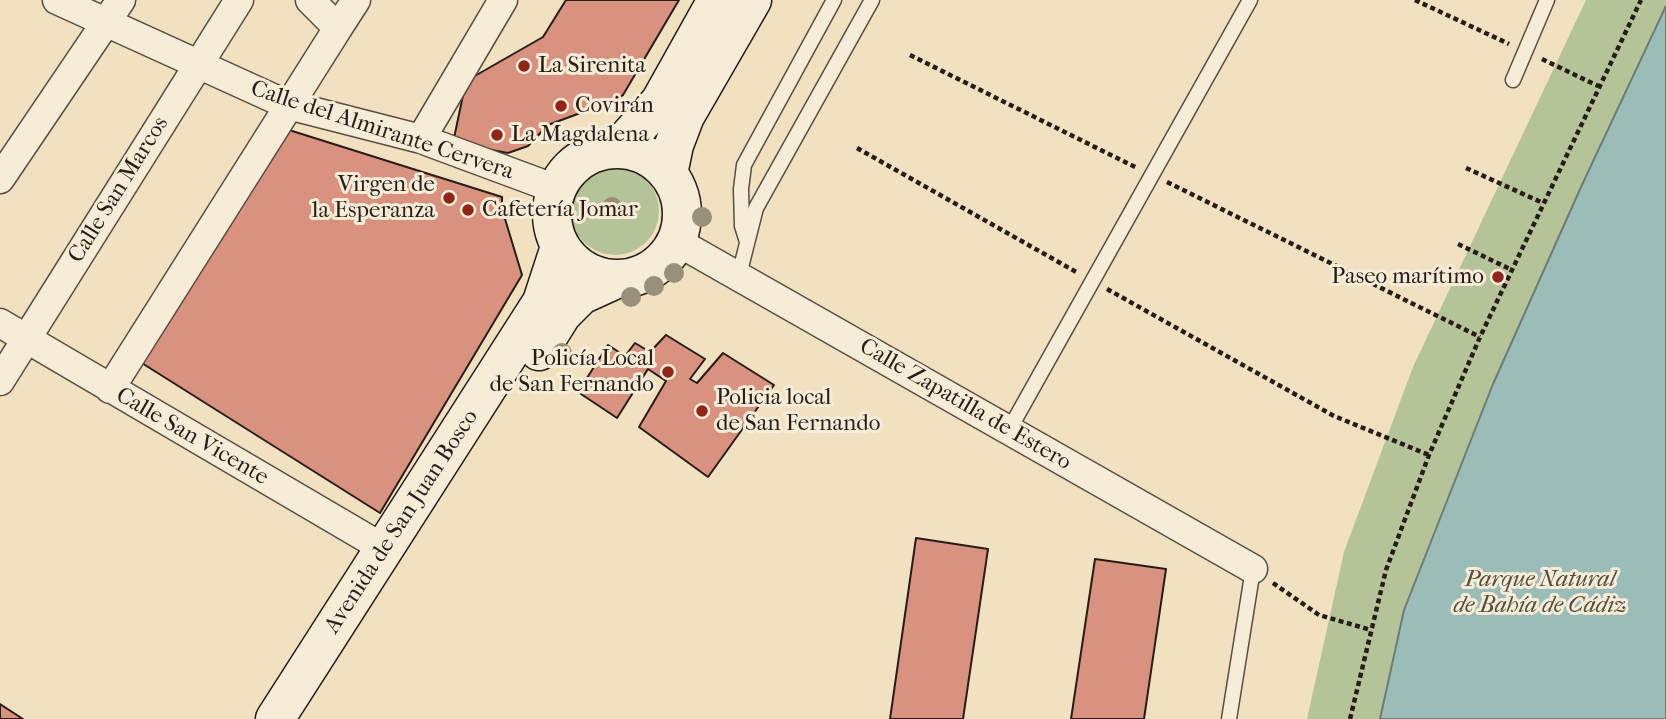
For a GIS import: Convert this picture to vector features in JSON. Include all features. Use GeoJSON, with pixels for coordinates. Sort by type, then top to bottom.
{"type":"FeatureCollection","features":[{"type":"Feature","properties":{"kind":"street","name":"Calle del Almirante Cervera"},"geometry":{"type":"LineString","coordinates":[[57,0],[113,11],[198,66],[288,105],[421,139],[556,189]]}},
{"type":"Feature","properties":{"kind":"street","name":"Calle San Marcos"},"geometry":{"type":"LineString","coordinates":[[0,382],[239,0]]}},
{"type":"Feature","properties":{"kind":"street"},"geometry":{"type":"LineString","coordinates":[[310,0],[338,28]]}},
{"type":"Feature","properties":{"kind":"street"},"geometry":{"type":"LineString","coordinates":[[110,389],[356,0]]}},
{"type":"Feature","properties":{"kind":"street"},"geometry":{"type":"LineString","coordinates":[[421,139],[503,0]]}},
{"type":"Feature","properties":{"kind":"street"},"geometry":{"type":"LineString","coordinates":[[619,148],[660,102],[718,0]]}},
{"type":"Feature","properties":{"kind":"street"},"geometry":{"type":"LineString","coordinates":[[668,173],[674,145],[685,116],[752,0]]}},
{"type":"Feature","properties":{"kind":"street"},"geometry":{"type":"LineString","coordinates":[[0,179],[113,11]]}},
{"type":"Feature","properties":{"kind":"street"},"geometry":{"type":"LineString","coordinates":[[619,148],[638,152],[655,160],[668,173],[682,206],[682,224],[666,257],[651,270],[633,278],[614,279],[591,275],[574,264],[559,247],[552,228],[551,208],[556,189],[566,172],[581,158],[599,150],[619,148]]}},
{"type":"Feature","properties":{"kind":"street","name":"Calle Zapatilla de Estero"},"geometry":{"type":"LineString","coordinates":[[676,241],[1253,569]]}},
{"type":"Feature","properties":{"kind":"street","name":"Avenida de San Juan Bosco"},"geometry":{"type":"LineString","coordinates":[[275,719],[542,302],[559,247]]}},
{"type":"Feature","properties":{"kind":"street","name":"Avenida de San Juan Bosco"},"geometry":{"type":"LineString","coordinates":[[305,719],[562,314],[582,295],[614,279]]}},
{"type":"Feature","properties":{"kind":"street","name":"Calle San Vicente"},"geometry":{"type":"LineString","coordinates":[[0,323],[273,491],[385,549]]}},
{"type":"Feature","properties":{"kind":"lane"},"geometry":{"type":"LineString","coordinates":[[747,244],[742,226],[741,189],[744,165],[834,0]]}},
{"type":"Feature","properties":{"kind":"lane"},"geometry":{"type":"LineString","coordinates":[[739,275],[756,208],[872,0]]}},
{"type":"Feature","properties":{"kind":"lane"},"geometry":{"type":"LineString","coordinates":[[1009,430],[1250,0]]}},
{"type":"Feature","properties":{"kind":"lane"},"geometry":{"type":"LineString","coordinates":[[1513,80],[1547,0]]}},
{"type":"Feature","properties":{"kind":"lane"},"geometry":{"type":"LineString","coordinates":[[1229,719],[1253,569]]}},
{"type":"Feature","properties":{"kind":"path"},"geometry":{"type":"LineString","coordinates":[[1350,719],[1386,570],[1429,455],[1480,337],[1641,0]]}},
{"type":"Feature","properties":{"kind":"path"},"geometry":{"type":"LineString","coordinates":[[910,55],[1480,337]]}},
{"type":"Feature","properties":{"kind":"path"},"geometry":{"type":"LineString","coordinates":[[857,148],[1334,416],[1429,455]]}},
{"type":"Feature","properties":{"kind":"path"},"geometry":{"type":"LineString","coordinates":[[1466,168],[1543,203]]}},
{"type":"Feature","properties":{"kind":"path"},"geometry":{"type":"LineString","coordinates":[[1458,244],[1512,270]]}},
{"type":"Feature","properties":{"kind":"path"},"geometry":{"type":"LineString","coordinates":[[1253,569],[1319,615],[1371,631]]}},
{"type":"Feature","properties":{"kind":"green space","name":"Parque Natural de Bahía de Cádiz"},"geometry":{"type":"Polygon","coordinates":[[[1586,0],[1666,0],[1666,719],[1385,698],[1380,719],[1307,719],[1344,552],[1413,367],[1586,0]]]}},
{"type":"Feature","properties":{"kind":"green space"},"geometry":{"type":"Polygon","coordinates":[[[615,167],[632,171],[646,180],[655,194],[659,211],[655,228],[646,242],[632,251],[615,255],[598,251],[584,242],[575,228],[571,211],[575,194],[584,180],[598,171],[615,167]]]}},
{"type":"Feature","properties":{"kind":"water","name":"Parque Natural de Bahía de Cádiz"},"geometry":{"type":"Polygon","coordinates":[[[1666,6],[1666,719],[1380,719],[1404,610],[1493,384],[1666,6]]]}},
{"type":"Feature","properties":{"kind":"building"},"geometry":{"type":"Polygon","coordinates":[[[566,0],[679,0],[623,95],[548,125],[528,146],[508,153],[453,143],[466,81],[543,37],[566,0]]]}},
{"type":"Feature","properties":{"kind":"building"},"geometry":{"type":"Polygon","coordinates":[[[289,130],[502,197],[502,209],[522,275],[380,513],[137,360],[289,130]]]}},
{"type":"Feature","properties":{"kind":"building","name":"Policia local de San Fernando"},"geometry":{"type":"Polygon","coordinates":[[[666,335],[705,359],[690,379],[697,383],[723,353],[774,385],[708,477],[639,427],[666,381],[648,369],[617,418],[578,392],[608,345],[625,356],[635,343],[650,352],[666,335]]]}},
{"type":"Feature","properties":{"kind":"building"},"geometry":{"type":"Polygon","coordinates":[[[916,538],[988,549],[963,719],[890,719],[916,538]]]}},
{"type":"Feature","properties":{"kind":"building"},"geometry":{"type":"Polygon","coordinates":[[[1095,559],[1166,569],[1144,719],[1071,719],[1095,559]]]}},
{"type":"Feature","properties":{"kind":"building"},"geometry":{"type":"Polygon","coordinates":[[[0,704],[23,719],[0,719],[0,704]]]}},
{"type":"Feature","properties":{"kind":"place","name":"La Sirenita"},"geometry":{"type":"Point","coordinates":[524,66]}},
{"type":"Feature","properties":{"kind":"place","name":"Covirán"},"geometry":{"type":"Point","coordinates":[561,106]}},
{"type":"Feature","properties":{"kind":"place","name":"La Magdalena"},"geometry":{"type":"Point","coordinates":[497,135]}},
{"type":"Feature","properties":{"kind":"place","name":"Virgen de la Esperanza"},"geometry":{"type":"Point","coordinates":[449,198]}},
{"type":"Feature","properties":{"kind":"place","name":"Cafetería Jomar"},"geometry":{"type":"Point","coordinates":[468,210]}},
{"type":"Feature","properties":{"kind":"place","name":"Paseo marítimo"},"geometry":{"type":"Point","coordinates":[1498,277]}},
{"type":"Feature","properties":{"kind":"place","name":"Policía Local de San Fernando"},"geometry":{"type":"Point","coordinates":[668,372]}},
{"type":"Feature","properties":{"kind":"place","name":"Policia local de San Fernando"},"geometry":{"type":"Point","coordinates":[702,411]}}]}
